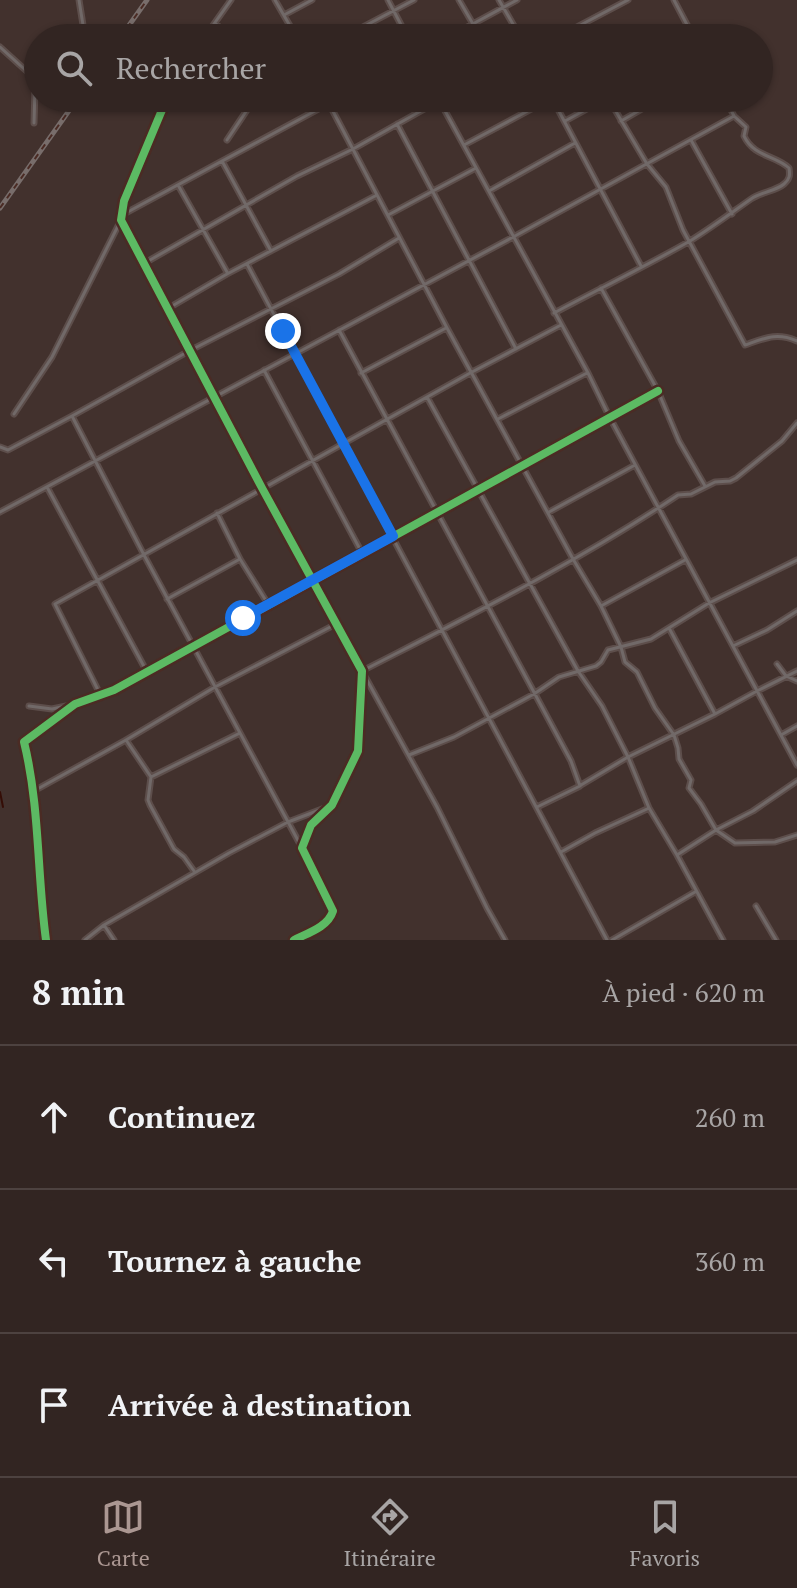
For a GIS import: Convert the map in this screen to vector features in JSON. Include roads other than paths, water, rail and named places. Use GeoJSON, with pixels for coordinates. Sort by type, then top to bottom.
{"type":"FeatureCollection","features":[{"type":"Feature","properties":{"kind":"street"},"geometry":{"type":"LineString","coordinates":[[79,0],[83,24]]}},
{"type":"Feature","properties":{"kind":"street"},"geometry":{"type":"LineString","coordinates":[[215,23],[231,0]]}},
{"type":"Feature","properties":{"kind":"street"},"geometry":{"type":"LineString","coordinates":[[275,0],[289,24]]}},
{"type":"Feature","properties":{"kind":"street"},"geometry":{"type":"LineString","coordinates":[[284,15],[312,0]]}},
{"type":"Feature","properties":{"kind":"street"},"geometry":{"type":"LineString","coordinates":[[388,0],[401,24]]}},
{"type":"Feature","properties":{"kind":"street"},"geometry":{"type":"LineString","coordinates":[[368,24],[414,0]]}},
{"type":"Feature","properties":{"kind":"street"},"geometry":{"type":"LineString","coordinates":[[459,0],[473,24],[517,0]]}},
{"type":"Feature","properties":{"kind":"street"},"geometry":{"type":"LineString","coordinates":[[499,0],[513,24]]}},
{"type":"Feature","properties":{"kind":"street"},"geometry":{"type":"LineString","coordinates":[[583,24],[628,0]]}},
{"type":"Feature","properties":{"kind":"street"},"geometry":{"type":"LineString","coordinates":[[674,0],[686,24]]}},
{"type":"Feature","properties":{"kind":"street"},"geometry":{"type":"LineString","coordinates":[[0,47],[24,69]]}},
{"type":"Feature","properties":{"kind":"street"},"geometry":{"type":"LineString","coordinates":[[34,112],[34,123]]}},
{"type":"Feature","properties":{"kind":"street"},"geometry":{"type":"LineString","coordinates":[[14,414],[52,357],[121,218],[124,201],[161,112]]}},
{"type":"Feature","properties":{"kind":"street"},"geometry":{"type":"LineString","coordinates":[[227,140],[246,112]]}},
{"type":"Feature","properties":{"kind":"street"},"geometry":{"type":"LineString","coordinates":[[121,218],[314,112]]}},
{"type":"Feature","properties":{"kind":"street"},"geometry":{"type":"LineString","coordinates":[[333,112],[447,328],[601,606],[625,662],[637,672],[655,708],[674,735],[679,759],[691,780],[689,788],[716,830],[735,843],[775,842],[797,835]]}},
{"type":"Feature","properties":{"kind":"street"},"geometry":{"type":"LineString","coordinates":[[143,264],[297,176],[418,112]]}},
{"type":"Feature","properties":{"kind":"street"},"geometry":{"type":"LineString","coordinates":[[447,112],[797,765]]}},
{"type":"Feature","properties":{"kind":"street"},"geometry":{"type":"LineString","coordinates":[[464,145],[526,112]]}},
{"type":"Feature","properties":{"kind":"street"},"geometry":{"type":"LineString","coordinates":[[559,112],[641,266]]}},
{"type":"Feature","properties":{"kind":"street"},"geometry":{"type":"LineString","coordinates":[[564,122],[582,112]]}},
{"type":"Feature","properties":{"kind":"street"},"geometry":{"type":"LineString","coordinates":[[616,112],[647,164],[666,187],[689,241],[745,345],[773,335],[797,341]]}},
{"type":"Feature","properties":{"kind":"street"},"geometry":{"type":"LineString","coordinates":[[621,121],[637,112]]}},
{"type":"Feature","properties":{"kind":"street"},"geometry":{"type":"LineString","coordinates":[[554,313],[689,241],[751,199],[769,189],[780,188],[788,181],[789,168],[748,145],[744,136],[746,127],[732,112]]}},
{"type":"Feature","properties":{"kind":"street"},"geometry":{"type":"LineString","coordinates":[[0,512],[734,116]]}},
{"type":"Feature","properties":{"kind":"street"},"geometry":{"type":"LineString","coordinates":[[397,124],[516,349]]}},
{"type":"Feature","properties":{"kind":"street"},"geometry":{"type":"LineString","coordinates":[[691,140],[732,214]]}},
{"type":"Feature","properties":{"kind":"street"},"geometry":{"type":"LineString","coordinates":[[489,191],[575,143]]}},
{"type":"Feature","properties":{"kind":"street"},"geometry":{"type":"LineString","coordinates":[[222,161],[271,251]]}},
{"type":"Feature","properties":{"kind":"street"},"geometry":{"type":"LineString","coordinates":[[388,215],[476,168]]}},
{"type":"Feature","properties":{"kind":"street"},"geometry":{"type":"LineString","coordinates":[[178,185],[227,274]]}},
{"type":"Feature","properties":{"kind":"street"},"geometry":{"type":"LineString","coordinates":[[167,309],[377,195]]}},
{"type":"Feature","properties":{"kind":"street"},"geometry":{"type":"LineString","coordinates":[[121,218],[189,351],[437,807],[505,940]]}},
{"type":"Feature","properties":{"kind":"street"},"geometry":{"type":"LineString","coordinates":[[0,447],[8,450],[189,351],[339,274],[399,238]]}},
{"type":"Feature","properties":{"kind":"street"},"geometry":{"type":"LineString","coordinates":[[247,264],[610,940],[697,891]]}},
{"type":"Feature","properties":{"kind":"street"},"geometry":{"type":"LineString","coordinates":[[601,288],[658,391],[679,441],[705,486]]}},
{"type":"Feature","properties":{"kind":"street"},"geometry":{"type":"LineString","coordinates":[[100,694],[55,604],[561,325]]}},
{"type":"Feature","properties":{"kind":"street"},"geometry":{"type":"LineString","coordinates":[[361,373],[447,328]]}},
{"type":"Feature","properties":{"kind":"street"},"geometry":{"type":"LineString","coordinates":[[339,330],[571,761],[580,786]]}},
{"type":"Feature","properties":{"kind":"street"},"geometry":{"type":"LineString","coordinates":[[264,370],[362,553]]}},
{"type":"Feature","properties":{"kind":"street"},"geometry":{"type":"LineString","coordinates":[[498,419],[588,373]]}},
{"type":"Feature","properties":{"kind":"street"},"geometry":{"type":"LineString","coordinates":[[29,706],[52,709],[114,690],[658,391]]}},
{"type":"Feature","properties":{"kind":"street"},"geometry":{"type":"LineString","coordinates":[[427,397],[578,671],[602,706],[649,808],[722,939]]}},
{"type":"Feature","properties":{"kind":"street"},"geometry":{"type":"LineString","coordinates":[[72,416],[333,911],[331,918],[315,930],[294,940]]}},
{"type":"Feature","properties":{"kind":"street"},"geometry":{"type":"LineString","coordinates":[[362,671],[573,559],[678,495],[691,494],[715,482],[736,478],[782,441],[797,423]]}},
{"type":"Feature","properties":{"kind":"street"},"geometry":{"type":"LineString","coordinates":[[549,512],[635,465]]}},
{"type":"Feature","properties":{"kind":"street"},"geometry":{"type":"LineString","coordinates":[[47,487],[147,672]]}},
{"type":"Feature","properties":{"kind":"street"},"geometry":{"type":"LineString","coordinates":[[217,513],[240,559],[269,604]]}},
{"type":"Feature","properties":{"kind":"street"},"geometry":{"type":"LineString","coordinates":[[167,599],[240,559]]}},
{"type":"Feature","properties":{"kind":"street"},"geometry":{"type":"LineString","coordinates":[[601,606],[686,559]]}},
{"type":"Feature","properties":{"kind":"street"},"geometry":{"type":"LineString","coordinates":[[409,755],[489,719],[559,677],[596,666],[608,650],[651,639],[709,603],[797,560]]}},
{"type":"Feature","properties":{"kind":"street"},"geometry":{"type":"LineString","coordinates":[[733,646],[797,611]]}},
{"type":"Feature","properties":{"kind":"street"},"geometry":{"type":"LineString","coordinates":[[32,792],[215,687],[336,624]]}},
{"type":"Feature","properties":{"kind":"street"},"geometry":{"type":"LineString","coordinates":[[669,628],[715,714]]}},
{"type":"Feature","properties":{"kind":"street"},"geometry":{"type":"LineString","coordinates":[[777,664],[786,676],[797,681]]}},
{"type":"Feature","properties":{"kind":"street"},"geometry":{"type":"LineString","coordinates":[[302,848],[311,825],[332,805],[358,751],[362,671]]}},
{"type":"Feature","properties":{"kind":"street"},"geometry":{"type":"LineString","coordinates":[[537,807],[797,671]]}},
{"type":"Feature","properties":{"kind":"street"},"geometry":{"type":"LineString","coordinates":[[46,940],[37,829],[24,742],[75,704]]}},
{"type":"Feature","properties":{"kind":"street"},"geometry":{"type":"LineString","coordinates":[[781,735],[797,726]]}},
{"type":"Feature","properties":{"kind":"street"},"geometry":{"type":"LineString","coordinates":[[151,777],[240,733]]}},
{"type":"Feature","properties":{"kind":"street"},"geometry":{"type":"LineString","coordinates":[[126,740],[151,777],[150,805],[174,849],[195,872]]}},
{"type":"Feature","properties":{"kind":"street"},"geometry":{"type":"LineString","coordinates":[[677,855],[753,811],[797,781]]}},
{"type":"Feature","properties":{"kind":"street"},"geometry":{"type":"LineString","coordinates":[[85,940],[104,925],[195,872],[288,822],[332,805]]}},
{"type":"Feature","properties":{"kind":"street"},"geometry":{"type":"LineString","coordinates":[[561,852],[649,808]]}},
{"type":"Feature","properties":{"kind":"street"},"geometry":{"type":"LineString","coordinates":[[756,906],[776,940]]}},
{"type":"Feature","properties":{"kind":"street"},"geometry":{"type":"LineString","coordinates":[[104,925],[114,940]]}},
{"type":"Feature","properties":{"kind":"waterway"},"geometry":{"type":"LineString","coordinates":[[0,792],[3,807]]}},
{"type":"Feature","properties":{"kind":"railway"},"geometry":{"type":"LineString","coordinates":[[130,24],[147,0]]}},
{"type":"Feature","properties":{"kind":"railway"},"geometry":{"type":"LineString","coordinates":[[0,208],[68,112]]}}]}
